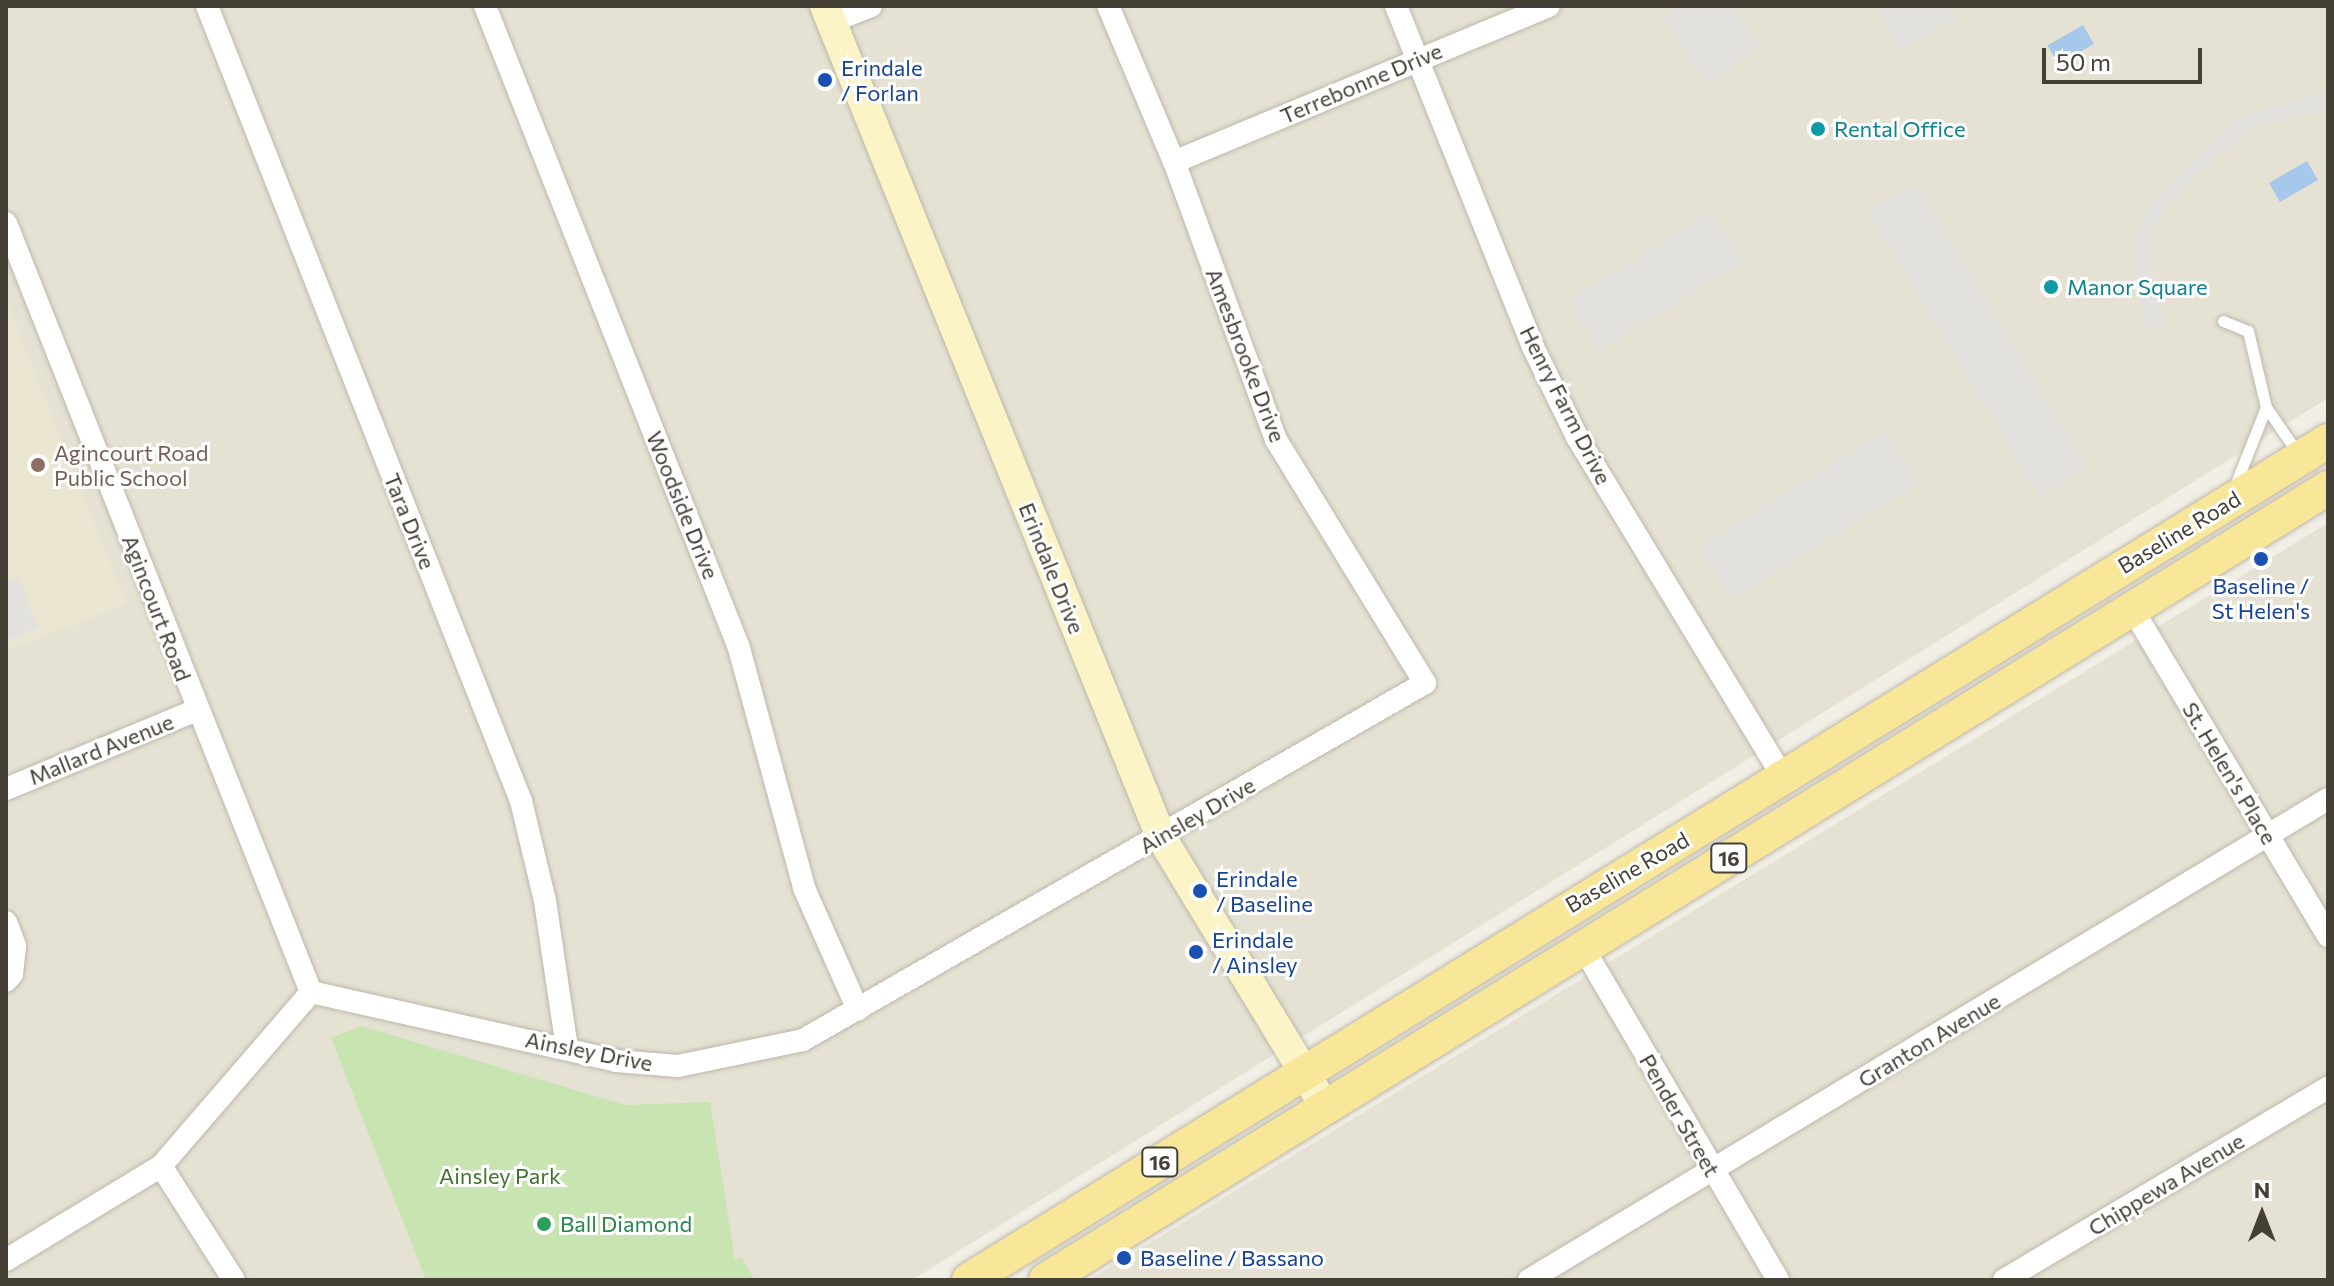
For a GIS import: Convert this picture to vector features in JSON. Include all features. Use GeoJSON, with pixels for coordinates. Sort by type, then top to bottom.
{"type":"FeatureCollection","features":[{"type":"Feature","properties":{"kind":"main road","name":"Baseline Road"},"geometry":{"type":"LineString","coordinates":[[969,1280],[1306,1073],[1554,914],[1785,780],[2314,450]]}},
{"type":"Feature","properties":{"kind":"main road"},"geometry":{"type":"LineString","coordinates":[[2314,450],[2324,490]]}},
{"type":"Feature","properties":{"kind":"main road","name":"Baseline Road"},"geometry":{"type":"LineString","coordinates":[[1046,1280],[2324,490]]}},
{"type":"Feature","properties":{"kind":"street","name":"Tara Drive"},"geometry":{"type":"LineString","coordinates":[[207,6],[521,801],[545,901],[567,1049]]}},
{"type":"Feature","properties":{"kind":"street","name":"Woodside Drive"},"geometry":{"type":"LineString","coordinates":[[485,6],[739,648],[804,888],[858,1010]]}},
{"type":"Feature","properties":{"kind":"street"},"geometry":{"type":"LineString","coordinates":[[828,14],[871,6]]}},
{"type":"Feature","properties":{"kind":"street","name":"Amesbrooke Drive"},"geometry":{"type":"LineString","coordinates":[[1108,6],[1174,162],[1276,440],[1425,683]]}},
{"type":"Feature","properties":{"kind":"street","name":"Henry Farm Drive"},"geometry":{"type":"LineString","coordinates":[[1396,6],[1533,347],[1577,437],[1785,780]]}},
{"type":"Feature","properties":{"kind":"street","name":"Terrebonne Drive"},"geometry":{"type":"LineString","coordinates":[[1174,162],[1549,6]]}},
{"type":"Feature","properties":{"kind":"street","name":"Erindale Drive"},"geometry":{"type":"LineString","coordinates":[[828,14],[1161,837],[1325,1107]]}},
{"type":"Feature","properties":{"kind":"street","name":"Agincourt Road"},"geometry":{"type":"LineString","coordinates":[[6,223],[311,992]]}},
{"type":"Feature","properties":{"kind":"street","name":"St. Helen's Place"},"geometry":{"type":"LineString","coordinates":[[2133,610],[2328,936]]}},
{"type":"Feature","properties":{"kind":"street","name":"Ainsley Drive"},"geometry":{"type":"LineString","coordinates":[[311,992],[616,1061],[678,1066],[803,1040],[1425,683]]}},
{"type":"Feature","properties":{"kind":"street","name":"Mallard Avenue"},"geometry":{"type":"LineString","coordinates":[[6,789],[197,710]]}},
{"type":"Feature","properties":{"kind":"street","name":"Granton Avenue"},"geometry":{"type":"LineString","coordinates":[[1529,1280],[2328,799]]}},
{"type":"Feature","properties":{"kind":"street"},"geometry":{"type":"LineString","coordinates":[[6,922],[15,946],[12,974],[6,981]]}},
{"type":"Feature","properties":{"kind":"street","name":"Pender Street"},"geometry":{"type":"LineString","coordinates":[[1584,949],[1778,1280]]}},
{"type":"Feature","properties":{"kind":"street"},"geometry":{"type":"LineString","coordinates":[[6,1260],[161,1166],[311,992]]}},
{"type":"Feature","properties":{"kind":"street","name":"Chippewa Avenue"},"geometry":{"type":"LineString","coordinates":[[2004,1280],[2328,1088]]}},
{"type":"Feature","properties":{"kind":"street"},"geometry":{"type":"LineString","coordinates":[[161,1166],[234,1280]]}},
{"type":"Feature","properties":{"kind":"lane"},"geometry":{"type":"LineString","coordinates":[[2223,321],[2248,331],[2254,343],[2266,407],[2229,502]]}},
{"type":"Feature","properties":{"kind":"lane"},"geometry":{"type":"LineString","coordinates":[[2266,407],[2314,450]]}},
{"type":"Feature","properties":{"kind":"shaded area"},"geometry":{"type":"Polygon","coordinates":[[[6,6],[2328,6],[2328,398],[912,1280],[6,1280],[6,6]]]}},
{"type":"Feature","properties":{"kind":"shaded area"},"geometry":{"type":"Polygon","coordinates":[[[1683,6],[1733,6],[1760,48],[1705,83],[1664,18],[1683,6]]]}},
{"type":"Feature","properties":{"kind":"shaded area"},"geometry":{"type":"Polygon","coordinates":[[[1873,6],[1948,6],[1956,18],[1900,51],[1873,6]]]}},
{"type":"Feature","properties":{"kind":"shaded area"},"geometry":{"type":"Polygon","coordinates":[[[2328,91],[2328,109],[2257,125],[2189,180],[2171,203],[2155,229],[2154,289],[2165,321],[2146,331],[2135,279],[2136,237],[2145,211],[2237,117],[2328,91]]]}},
{"type":"Feature","properties":{"kind":"shaded area"},"geometry":{"type":"Polygon","coordinates":[[[1916,183],[2088,468],[2040,497],[1868,212],[1916,183]]]}},
{"type":"Feature","properties":{"kind":"shaded area"},"geometry":{"type":"Polygon","coordinates":[[[1712,211],[1743,261],[1599,351],[1568,301],[1712,211]]]}},
{"type":"Feature","properties":{"kind":"shaded area","name":"Agincourt Road Public School"},"geometry":{"type":"Polygon","coordinates":[[[6,300],[126,604],[6,651],[6,300]]]}},
{"type":"Feature","properties":{"kind":"shaded area"},"geometry":{"type":"Polygon","coordinates":[[[1886,430],[1919,483],[1731,600],[1699,547],[1886,430]]]}},
{"type":"Feature","properties":{"kind":"shaded area"},"geometry":{"type":"Polygon","coordinates":[[[2328,523],[2328,1280],[1089,1280],[2328,523]]]}},
{"type":"Feature","properties":{"kind":"shaded area"},"geometry":{"type":"Polygon","coordinates":[[[18,576],[39,628],[6,641],[6,581],[18,576]]]}},
{"type":"Feature","properties":{"kind":"green space","name":"Ainsley Park"},"geometry":{"type":"Polygon","coordinates":[[[361,1026],[625,1105],[710,1102],[735,1260],[741,1257],[755,1280],[426,1280],[331,1038],[361,1026]]]}},
{"type":"Feature","properties":{"kind":"water"},"geometry":{"type":"Polygon","coordinates":[[[2083,25],[2094,44],[2058,65],[2047,46],[2083,25]]]}},
{"type":"Feature","properties":{"kind":"water"},"geometry":{"type":"Polygon","coordinates":[[[2307,161],[2318,180],[2280,202],[2269,183],[2307,161]]]}},
{"type":"Feature","properties":{"kind":"place","name":"Erindale / Forlan"},"geometry":{"type":"Point","coordinates":[825,80]}},
{"type":"Feature","properties":{"kind":"place","name":"Rental Office"},"geometry":{"type":"Point","coordinates":[1818,129]}},
{"type":"Feature","properties":{"kind":"place","name":"Manor Square"},"geometry":{"type":"Point","coordinates":[2051,287]}},
{"type":"Feature","properties":{"kind":"place","name":"Agincourt Road Public School"},"geometry":{"type":"Point","coordinates":[38,465]}},
{"type":"Feature","properties":{"kind":"place","name":"Baseline / St Helen's"},"geometry":{"type":"Point","coordinates":[2261,559]}},
{"type":"Feature","properties":{"kind":"place","name":"Erindale / Baseline"},"geometry":{"type":"Point","coordinates":[1200,891]}},
{"type":"Feature","properties":{"kind":"place","name":"Erindale / Ainsley"},"geometry":{"type":"Point","coordinates":[1196,952]}},
{"type":"Feature","properties":{"kind":"place","name":"Ball Diamond"},"geometry":{"type":"Point","coordinates":[544,1224]}},
{"type":"Feature","properties":{"kind":"place","name":"Baseline / Bassano"},"geometry":{"type":"Point","coordinates":[1124,1258]}}]}
